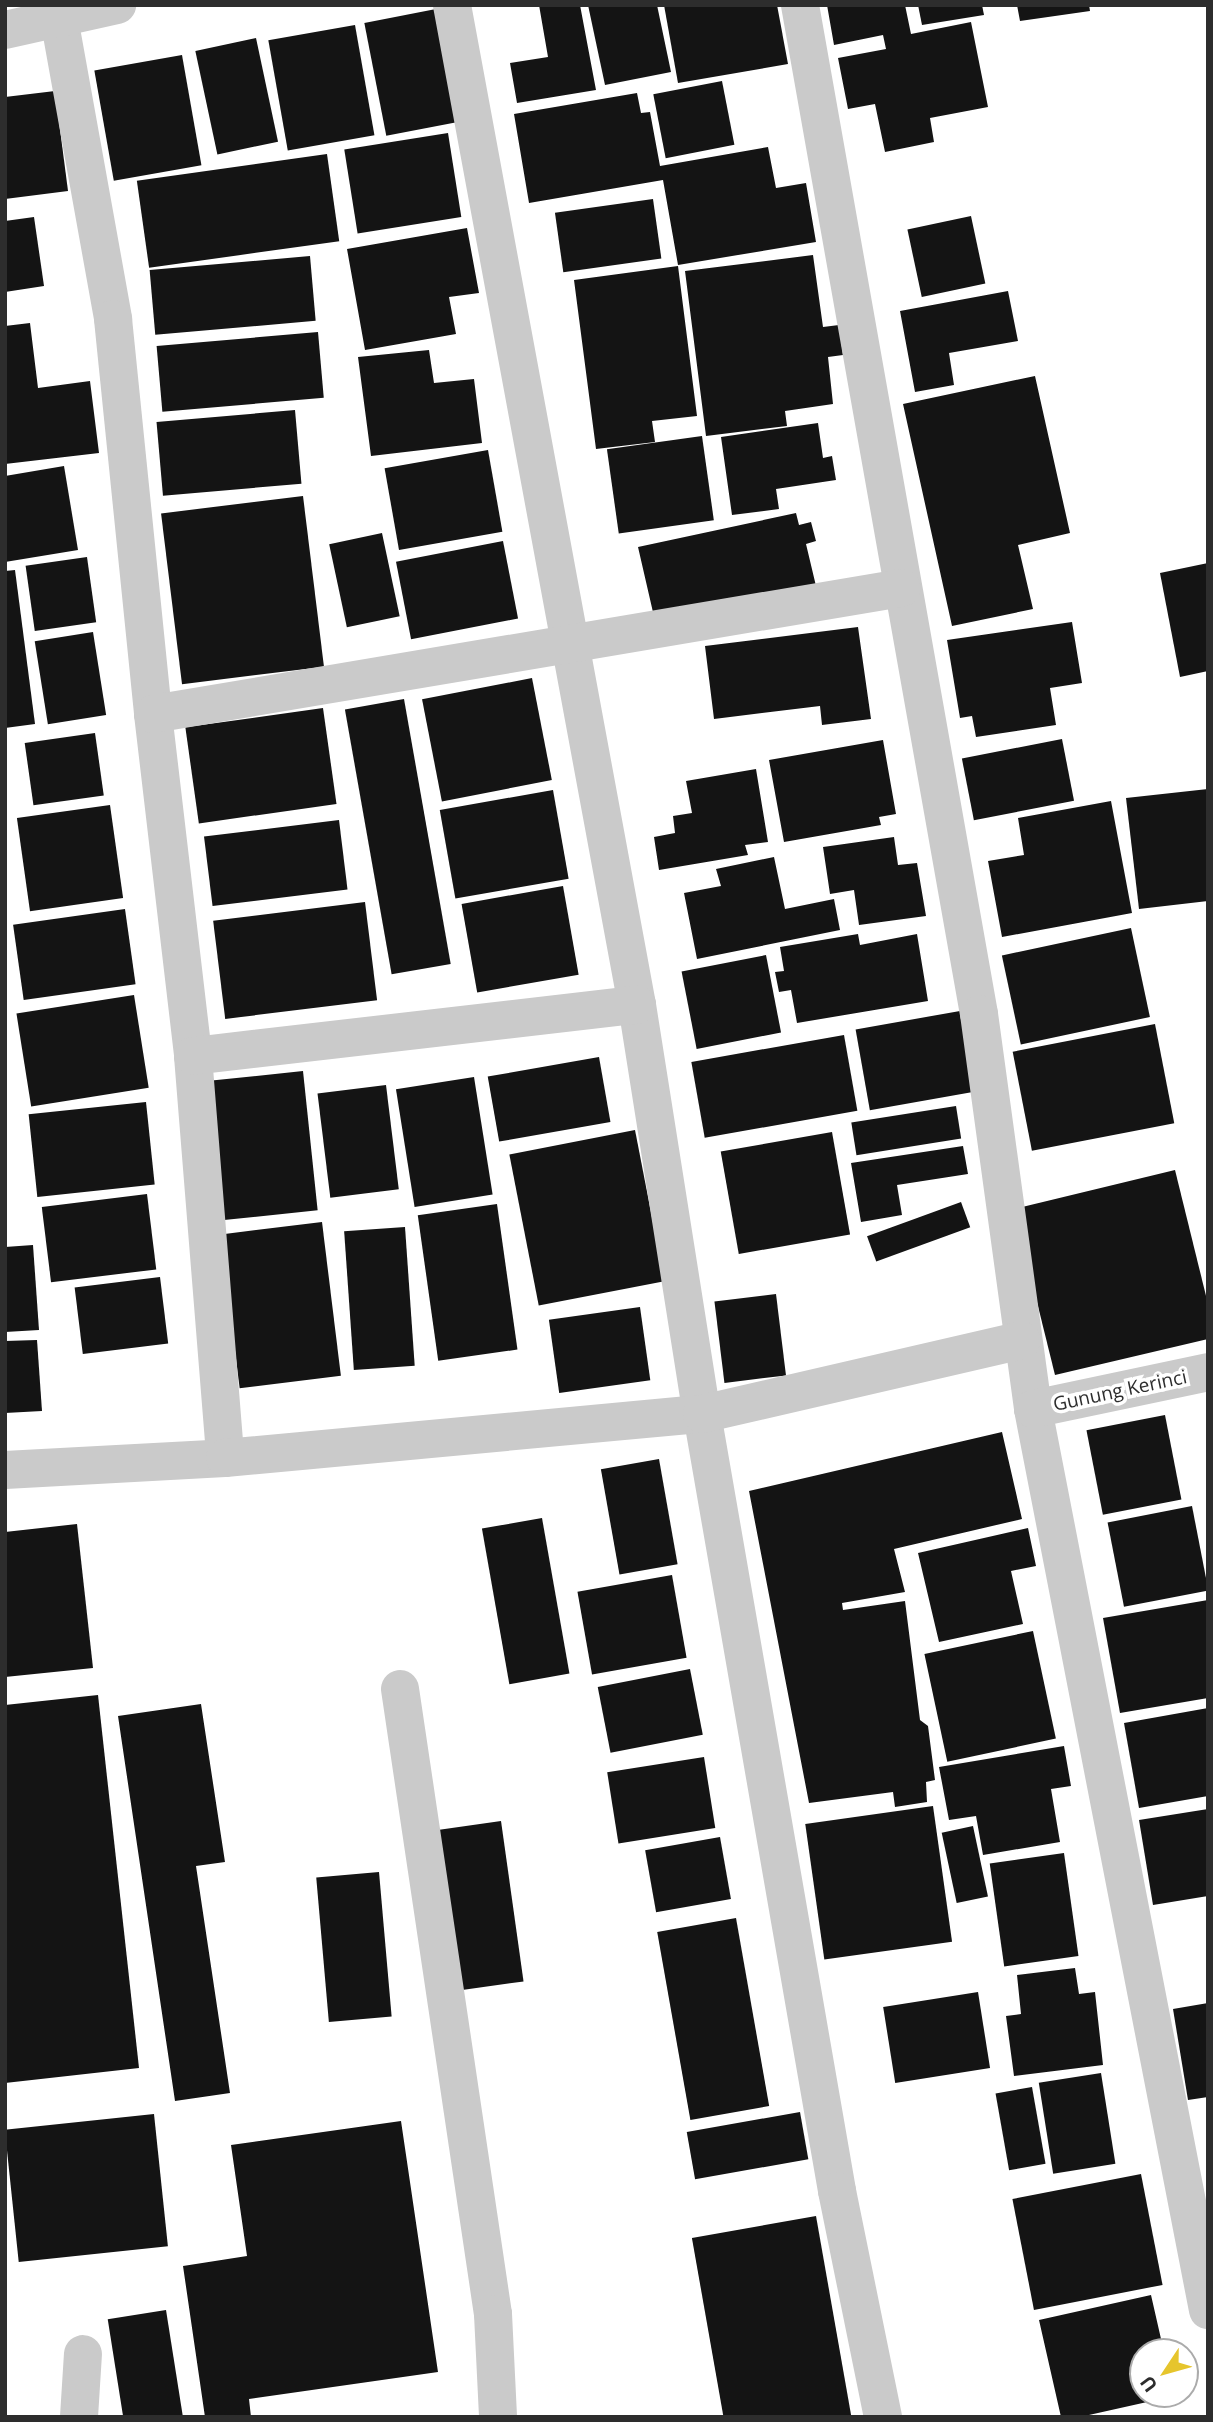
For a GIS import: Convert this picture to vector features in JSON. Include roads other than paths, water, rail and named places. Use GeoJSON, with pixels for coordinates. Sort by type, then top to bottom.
{"type":"FeatureCollection","features":[{"type":"Feature","properties":{"kind":"street"},"geometry":{"type":"LineString","coordinates":[[5,30],[117,5]]}},
{"type":"Feature","properties":{"kind":"street"},"geometry":{"type":"LineString","coordinates":[[452,5],[637,1005],[702,1414],[837,2191],[883,2417]]}},
{"type":"Feature","properties":{"kind":"street"},"geometry":{"type":"LineString","coordinates":[[800,5],[876,420],[901,588],[979,1014],[1032,1409],[1208,2310]]}},
{"type":"Feature","properties":{"kind":"street"},"geometry":{"type":"LineString","coordinates":[[59,18],[113,319],[153,714],[193,1056],[225,1458]]}},
{"type":"Feature","properties":{"kind":"street"},"geometry":{"type":"LineString","coordinates":[[153,714],[572,646],[901,588]]}},
{"type":"Feature","properties":{"kind":"street"},"geometry":{"type":"LineString","coordinates":[[193,1056],[637,1005]]}},
{"type":"Feature","properties":{"kind":"street"},"geometry":{"type":"LineString","coordinates":[[5,1470],[225,1458],[702,1414],[1022,1340]]}},
{"type":"Feature","properties":{"kind":"street","name":"Gunung Kerinci"},"geometry":{"type":"LineString","coordinates":[[1032,1409],[1208,1372]]}},
{"type":"Feature","properties":{"kind":"street"},"geometry":{"type":"LineString","coordinates":[[400,1689],[493,2314],[498,2417]]}},
{"type":"Feature","properties":{"kind":"street"},"geometry":{"type":"LineString","coordinates":[[79,2417],[83,2354]]}}]}
